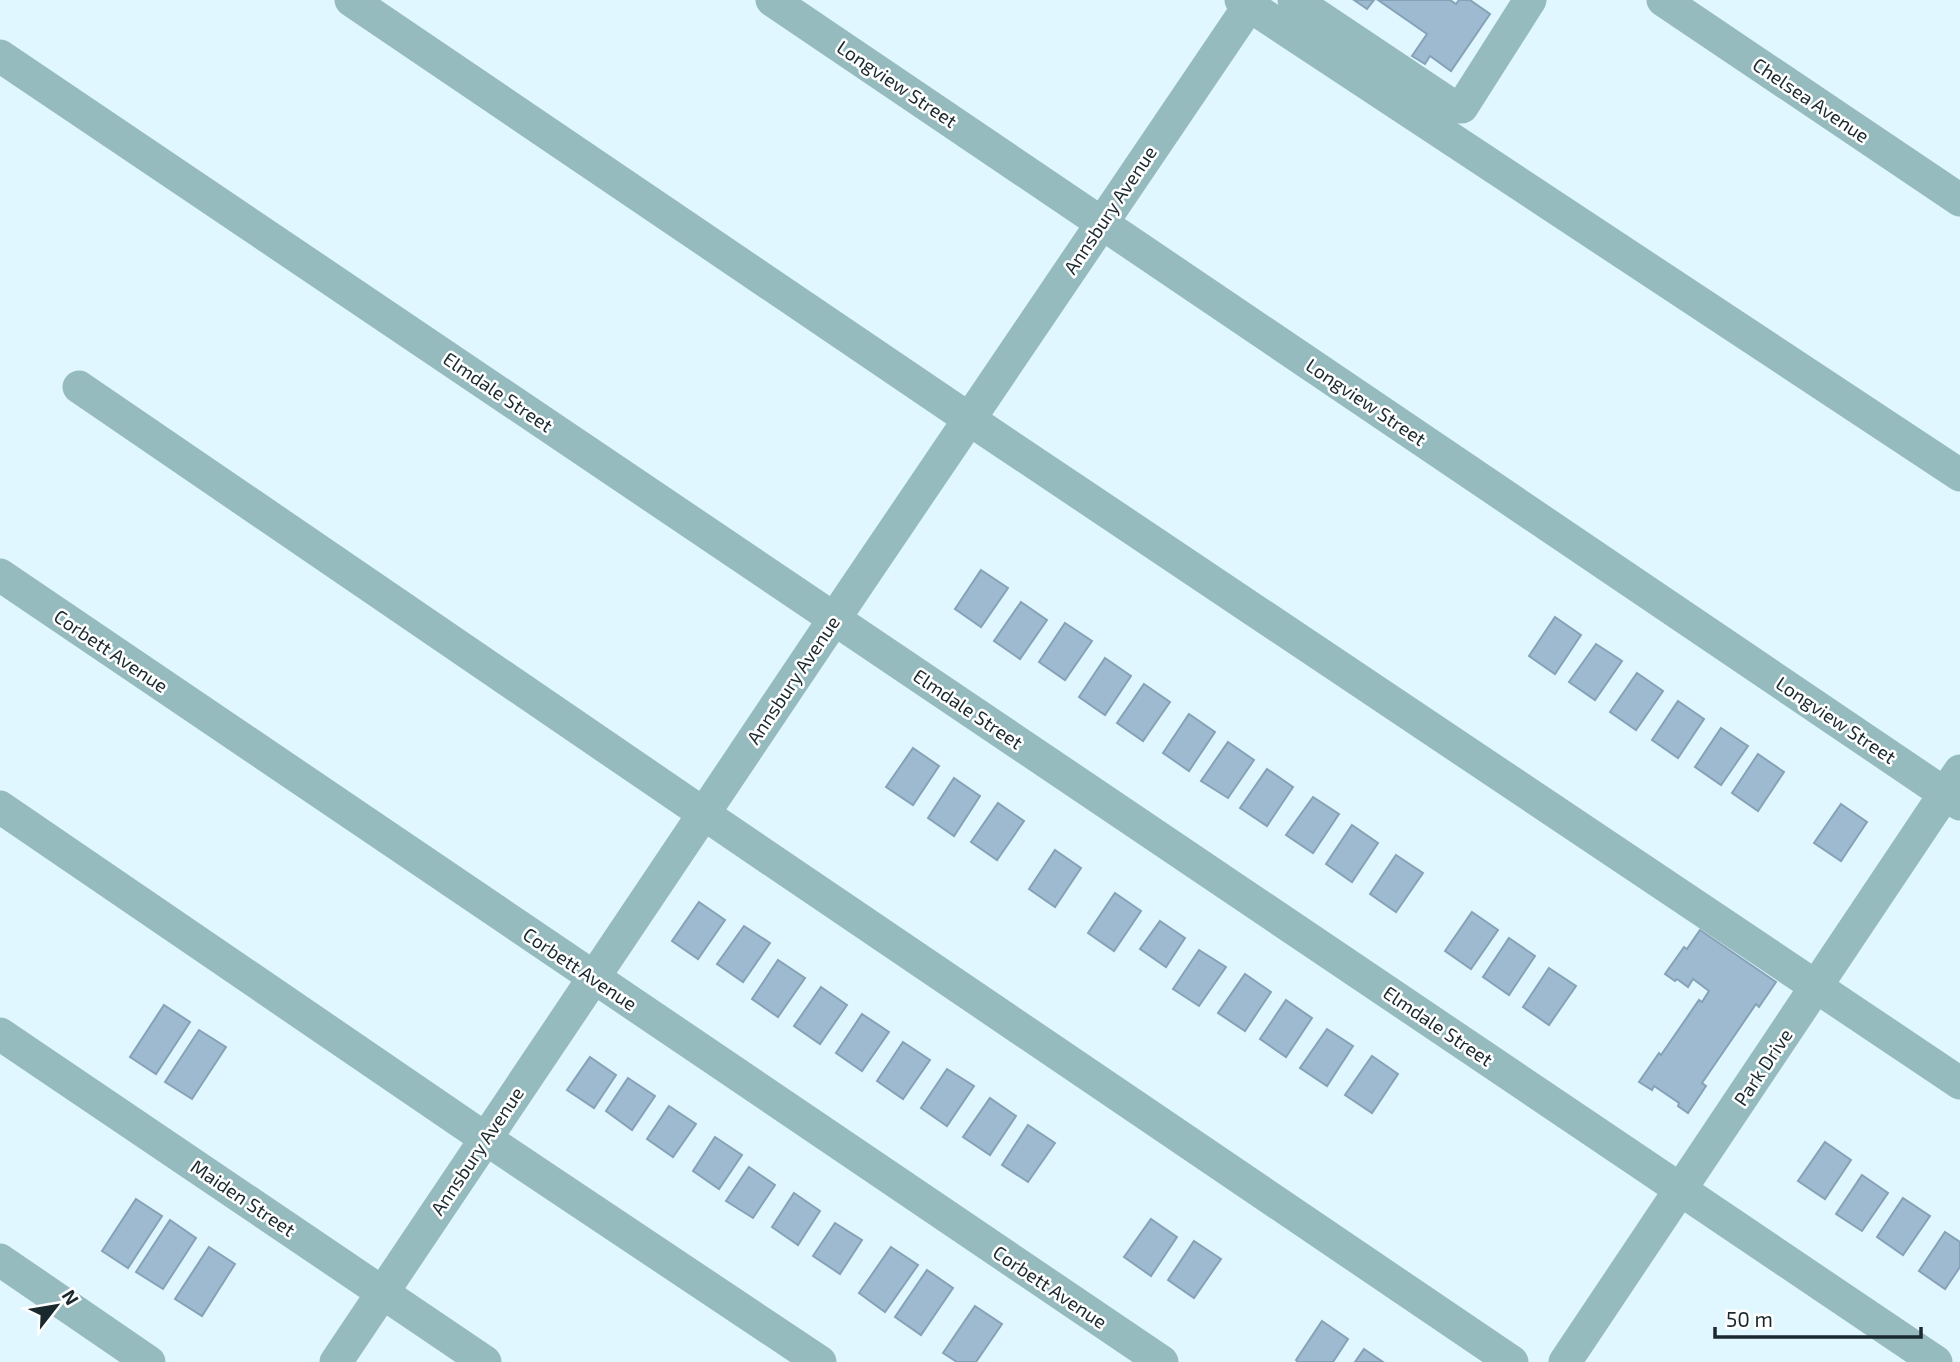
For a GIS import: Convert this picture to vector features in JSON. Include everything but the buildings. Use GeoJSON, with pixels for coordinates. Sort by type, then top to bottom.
{"type":"FeatureCollection","features":[{"type":"Feature","properties":{"kind":"street"},"geometry":{"type":"LineString","coordinates":[[351,0],[969,419],[1960,1083]]}},
{"type":"Feature","properties":{"kind":"street","name":"Longview Street"},"geometry":{"type":"LineString","coordinates":[[772,0],[1102,223],[1955,790]]}},
{"type":"Feature","properties":{"kind":"street"},"geometry":{"type":"LineString","coordinates":[[1294,0],[1454,107],[1462,107],[1530,0]]}},
{"type":"Feature","properties":{"kind":"street","name":"Chelsea Avenue"},"geometry":{"type":"LineString","coordinates":[[1663,0],[1960,200]]}},
{"type":"Feature","properties":{"kind":"street"},"geometry":{"type":"LineString","coordinates":[[1247,2],[1960,475]]}},
{"type":"Feature","properties":{"kind":"street","name":"Annsbury Avenue"},"geometry":{"type":"LineString","coordinates":[[336,1362],[1102,223],[1247,2]]}},
{"type":"Feature","properties":{"kind":"street","name":"Elmdale Street"},"geometry":{"type":"LineString","coordinates":[[0,56],[1936,1362]]}},
{"type":"Feature","properties":{"kind":"street"},"geometry":{"type":"LineString","coordinates":[[79,387],[1512,1362]]}},
{"type":"Feature","properties":{"kind":"street","name":"Corbett Avenue"},"geometry":{"type":"LineString","coordinates":[[0,575],[1161,1362]]}},
{"type":"Feature","properties":{"kind":"street","name":"Park Drive"},"geometry":{"type":"LineString","coordinates":[[1566,1362],[1817,985],[1955,790]]}},
{"type":"Feature","properties":{"kind":"street"},"geometry":{"type":"LineString","coordinates":[[0,807],[486,1139],[820,1362]]}},
{"type":"Feature","properties":{"kind":"street","name":"Maiden Street"},"geometry":{"type":"LineString","coordinates":[[0,1034],[485,1362]]}},
{"type":"Feature","properties":{"kind":"street"},"geometry":{"type":"LineString","coordinates":[[0,1260],[149,1362]]}}]}
